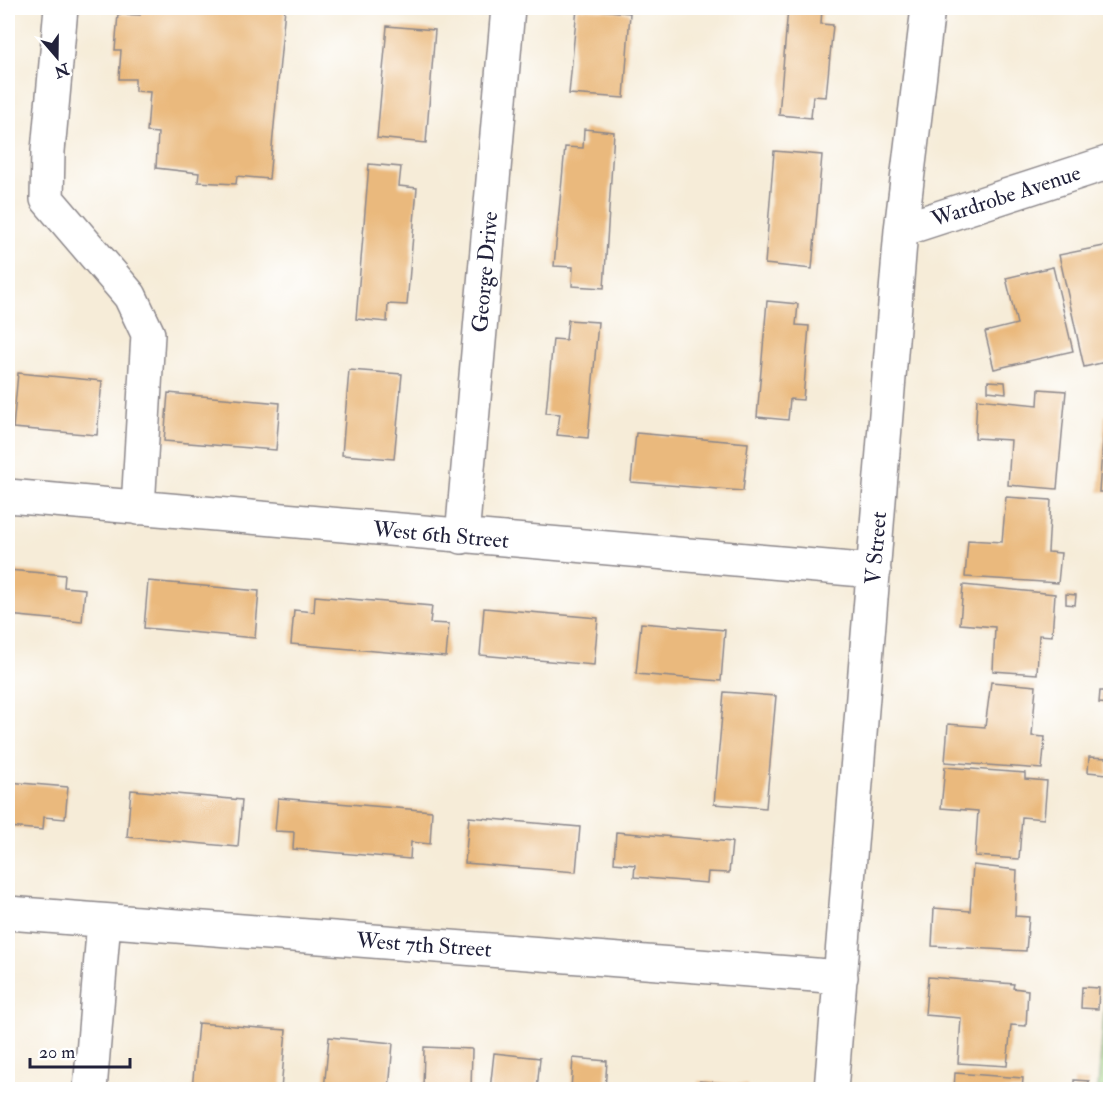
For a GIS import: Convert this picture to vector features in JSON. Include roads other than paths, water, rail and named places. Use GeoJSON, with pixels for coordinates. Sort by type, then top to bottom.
{"type":"FeatureCollection","features":[{"type":"Feature","properties":{"kind":"street"},"geometry":{"type":"LineString","coordinates":[[61,8],[48,152],[47,199],[130,296],[148,334],[138,508]]}},
{"type":"Feature","properties":{"kind":"street","name":"George Drive"},"geometry":{"type":"LineString","coordinates":[[462,537],[508,8]]}},
{"type":"Feature","properties":{"kind":"street","name":"V Street"},"geometry":{"type":"LineString","coordinates":[[831,1089],[901,230],[928,8]]}},
{"type":"Feature","properties":{"kind":"street","name":"Wardrobe Avenue"},"geometry":{"type":"LineString","coordinates":[[901,230],[1110,162]]}},
{"type":"Feature","properties":{"kind":"street","name":"West 6th Street"},"geometry":{"type":"LineString","coordinates":[[8,496],[874,571]]}},
{"type":"Feature","properties":{"kind":"street","name":"West 7th Street"},"geometry":{"type":"LineString","coordinates":[[8,914],[841,977]]}},
{"type":"Feature","properties":{"kind":"street"},"geometry":{"type":"LineString","coordinates":[[90,1089],[104,921]]}}]}
